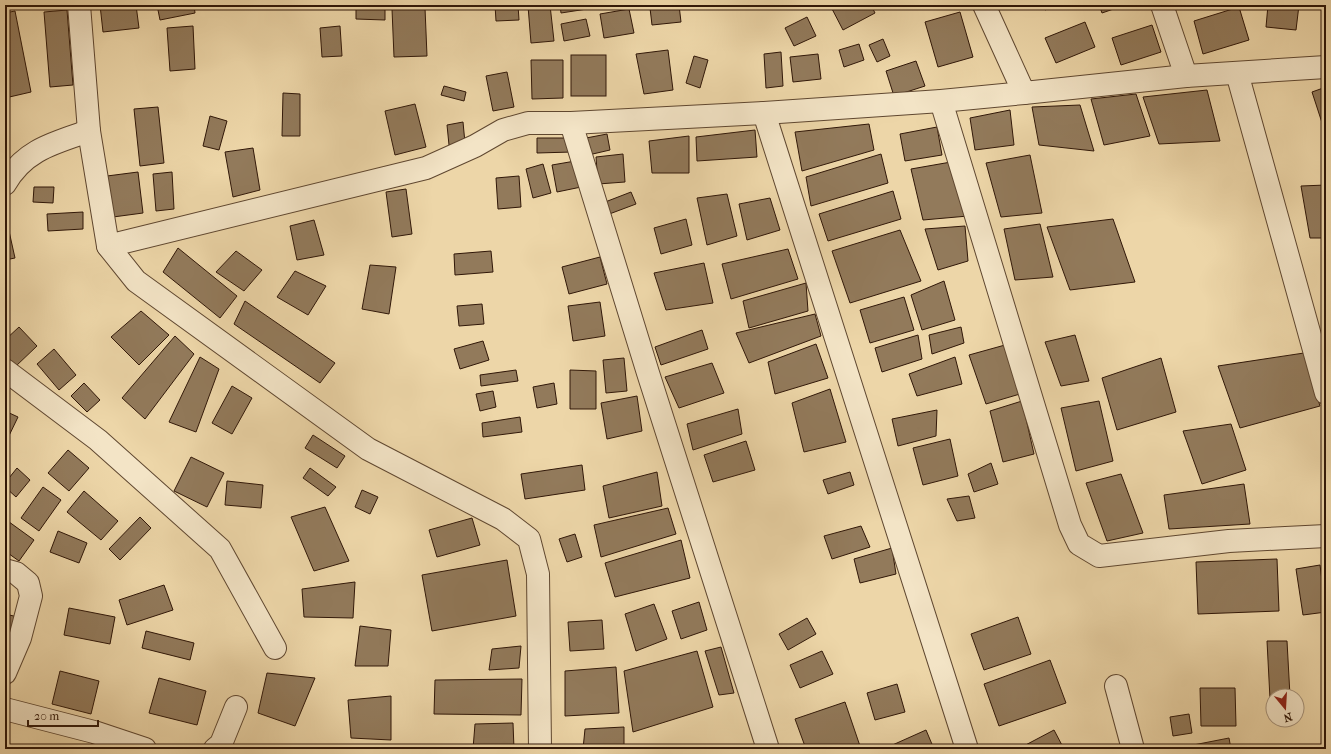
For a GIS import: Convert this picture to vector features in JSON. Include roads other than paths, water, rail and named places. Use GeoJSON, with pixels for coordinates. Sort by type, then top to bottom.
{"type":"FeatureCollection","features":[{"type":"Feature","properties":{"kind":"street"},"geometry":{"type":"LineString","coordinates":[[79,5],[89,131],[108,246],[136,281],[368,449],[503,519],[529,539],[538,574],[540,749]]}},
{"type":"Feature","properties":{"kind":"street"},"geometry":{"type":"LineString","coordinates":[[984,5],[1024,93]]}},
{"type":"Feature","properties":{"kind":"street"},"geometry":{"type":"LineString","coordinates":[[1162,5],[1186,76]]}},
{"type":"Feature","properties":{"kind":"street"},"geometry":{"type":"LineString","coordinates":[[108,246],[426,168],[475,146],[503,130],[528,123],[571,123],[764,113],[941,101],[1186,76],[1326,67]]}},
{"type":"Feature","properties":{"kind":"street"},"geometry":{"type":"LineString","coordinates":[[1237,72],[1326,393]]}},
{"type":"Feature","properties":{"kind":"street"},"geometry":{"type":"LineString","coordinates":[[941,101],[1070,525],[1079,544],[1099,556],[1229,541],[1326,536]]}},
{"type":"Feature","properties":{"kind":"street"},"geometry":{"type":"LineString","coordinates":[[764,113],[967,749]]}},
{"type":"Feature","properties":{"kind":"street"},"geometry":{"type":"LineString","coordinates":[[571,123],[645,366],[768,749]]}},
{"type":"Feature","properties":{"kind":"street"},"geometry":{"type":"LineString","coordinates":[[5,184],[13,170],[42,148],[89,131]]}},
{"type":"Feature","properties":{"kind":"street"},"geometry":{"type":"LineString","coordinates":[[5,370],[98,440],[220,548],[275,648]]}},
{"type":"Feature","properties":{"kind":"street"},"geometry":{"type":"LineString","coordinates":[[5,570],[16,573],[28,583],[31,596],[20,638],[5,674]]}},
{"type":"Feature","properties":{"kind":"street"},"geometry":{"type":"LineString","coordinates":[[1116,686],[1133,749]]}},
{"type":"Feature","properties":{"kind":"street"},"geometry":{"type":"LineString","coordinates":[[215,749],[221,744],[236,707]]}},
{"type":"Feature","properties":{"kind":"street"},"geometry":{"type":"LineString","coordinates":[[5,709],[94,732],[145,749]]}}]}
